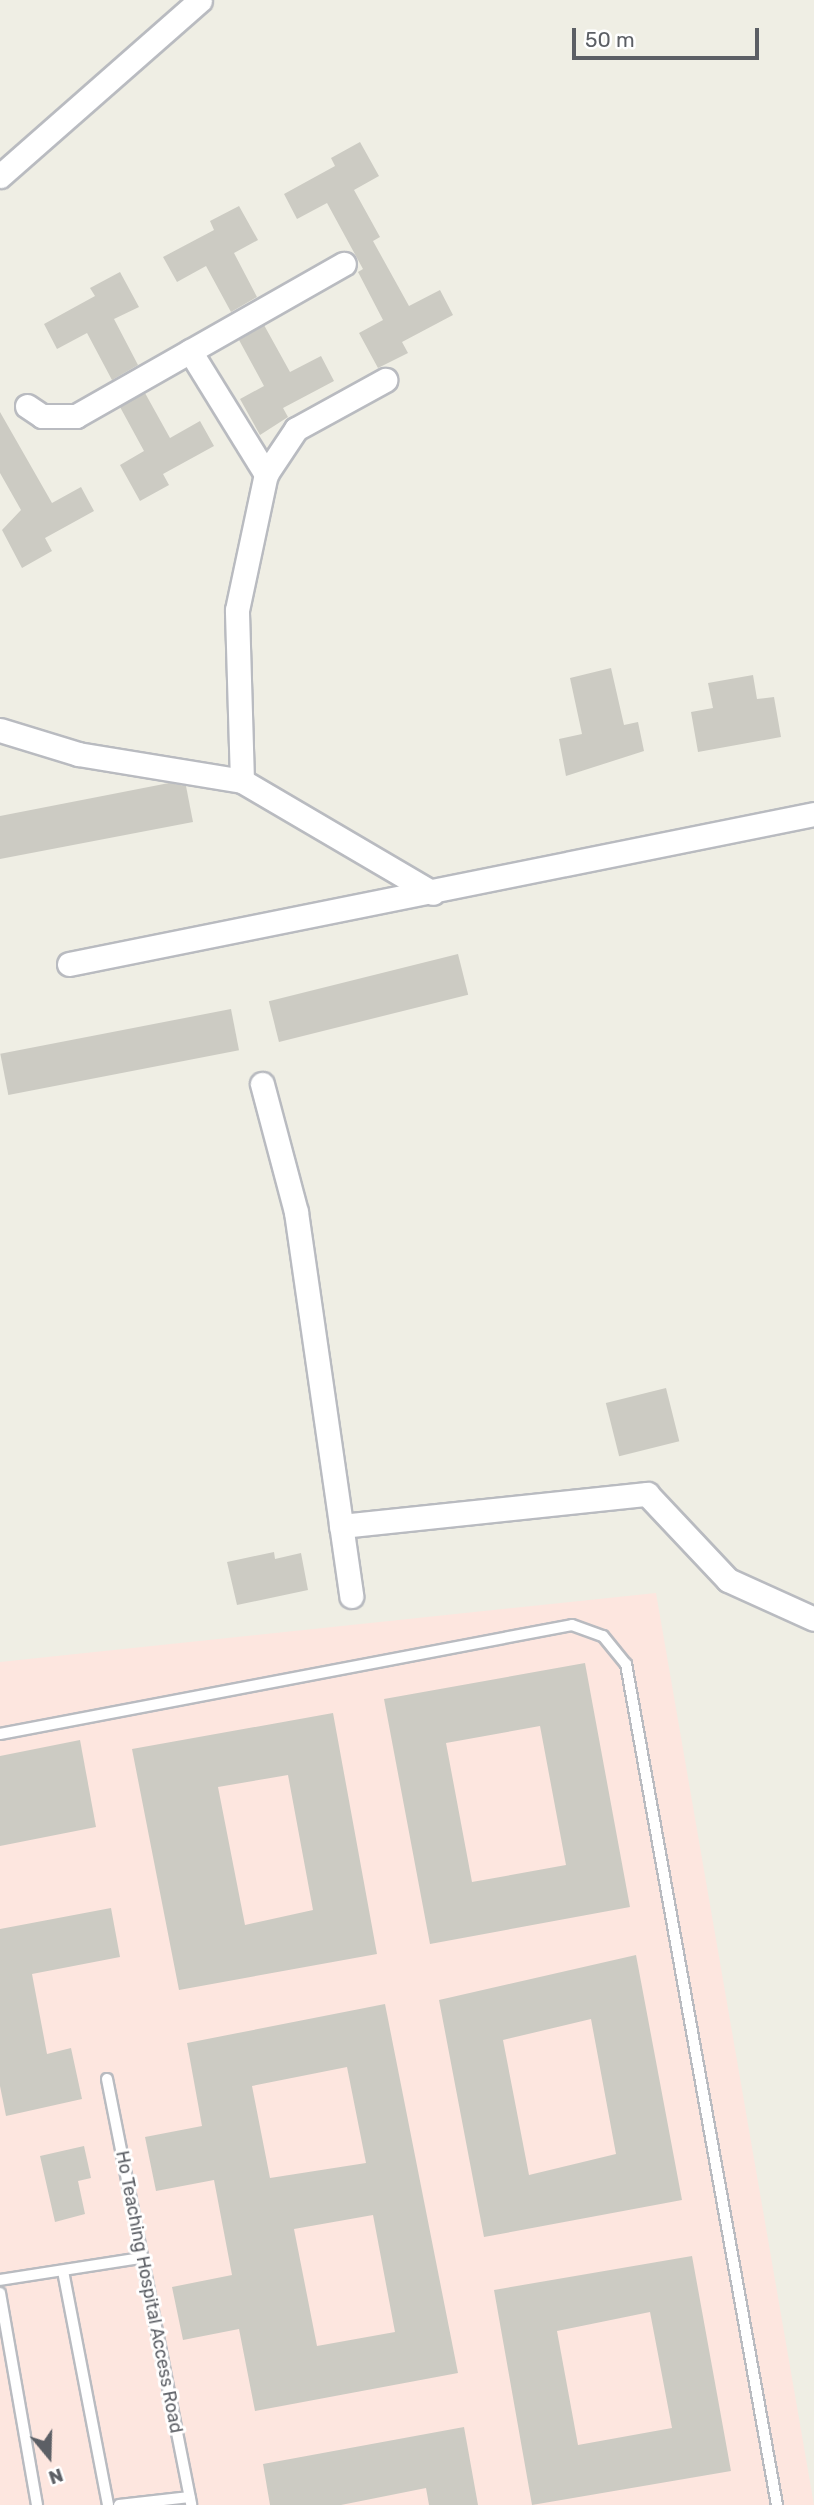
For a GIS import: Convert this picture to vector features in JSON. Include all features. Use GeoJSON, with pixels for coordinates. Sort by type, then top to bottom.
{"type":"FeatureCollection","features":[{"type":"Feature","properties":{"kind":"street"},"geometry":{"type":"LineString","coordinates":[[0,176],[200,0]]}},
{"type":"Feature","properties":{"kind":"street"},"geometry":{"type":"LineString","coordinates":[[27,405],[67,419],[344,264]]}},
{"type":"Feature","properties":{"kind":"street"},"geometry":{"type":"LineString","coordinates":[[190,351],[266,474]]}},
{"type":"Feature","properties":{"kind":"street"},"geometry":{"type":"LineString","coordinates":[[242,781],[237,610],[266,474],[296,429],[385,380]]}},
{"type":"Feature","properties":{"kind":"street"},"geometry":{"type":"LineString","coordinates":[[0,730],[78,754],[242,781],[433,893]]}},
{"type":"Feature","properties":{"kind":"street"},"geometry":{"type":"LineString","coordinates":[[69,964],[433,893],[814,814]]}},
{"type":"Feature","properties":{"kind":"street"},"geometry":{"type":"LineString","coordinates":[[262,1084],[296,1212],[351,1596]]}},
{"type":"Feature","properties":{"kind":"street"},"geometry":{"type":"LineString","coordinates":[[341,1526],[647,1494],[728,1580],[814,1619]]}},
{"type":"Feature","properties":{"kind":"lane"},"geometry":{"type":"LineString","coordinates":[[0,1734],[572,1625],[603,1636],[626,1664],[777,2505]]}},
{"type":"Feature","properties":{"kind":"lane","name":"Ho Teaching Hospital Access Road"},"geometry":{"type":"LineString","coordinates":[[107,2079],[190,2501]]}},
{"type":"Feature","properties":{"kind":"lane"},"geometry":{"type":"LineString","coordinates":[[0,2280],[141,2258]]}},
{"type":"Feature","properties":{"kind":"lane"},"geometry":{"type":"LineString","coordinates":[[63,2271],[108,2505]]}},
{"type":"Feature","properties":{"kind":"lane"},"geometry":{"type":"LineString","coordinates":[[0,2292],[37,2505]]}},
{"type":"Feature","properties":{"kind":"lane"},"geometry":{"type":"LineString","coordinates":[[119,2505],[190,2501]]}},
{"type":"Feature","properties":{"kind":"shaded area"},"geometry":{"type":"Polygon","coordinates":[[[656,1593],[814,2505],[0,2505],[0,1662],[656,1593]]]}},
{"type":"Feature","properties":{"kind":"building"},"geometry":{"type":"Polygon","coordinates":[[[360,142],[379,176],[354,190],[380,237],[373,241],[409,306],[440,290],[453,315],[402,342],[408,353],[378,368],[359,333],[383,320],[358,272],[363,269],[327,203],[297,219],[284,194],[335,166],[331,158],[360,142]]]}},
{"type":"Feature","properties":{"kind":"building"},"geometry":{"type":"Polygon","coordinates":[[[239,206],[258,240],[234,253],[257,297],[231,312],[206,266],[177,282],[163,257],[214,230],[210,221],[239,206]]]}},
{"type":"Feature","properties":{"kind":"building"},"geometry":{"type":"Polygon","coordinates":[[[120,272],[139,307],[114,319],[138,365],[112,380],[87,333],[57,349],[44,324],[95,296],[90,288],[120,272]]]}},
{"type":"Feature","properties":{"kind":"building"},"geometry":{"type":"Polygon","coordinates":[[[264,325],[290,372],[321,356],[334,381],[283,408],[288,417],[260,435],[240,399],[264,386],[239,340],[264,325]]]}},
{"type":"Feature","properties":{"kind":"building"},"geometry":{"type":"Polygon","coordinates":[[[145,393],[170,438],[200,421],[214,446],[163,474],[169,485],[140,501],[120,465],[144,451],[120,407],[145,393]]]}},
{"type":"Feature","properties":{"kind":"building"},"geometry":{"type":"Polygon","coordinates":[[[0,412],[52,503],[81,487],[94,511],[45,538],[52,551],[22,568],[2,530],[21,510],[0,473],[0,412]]]}},
{"type":"Feature","properties":{"kind":"building"},"geometry":{"type":"Polygon","coordinates":[[[611,668],[624,725],[638,722],[644,751],[566,776],[559,739],[582,734],[570,678],[611,668]]]}},
{"type":"Feature","properties":{"kind":"building"},"geometry":{"type":"Polygon","coordinates":[[[753,675],[757,699],[774,697],[781,737],[698,752],[691,712],[713,708],[708,683],[753,675]]]}},
{"type":"Feature","properties":{"kind":"building"},"geometry":{"type":"Polygon","coordinates":[[[169,783],[186,786],[193,822],[0,859],[0,816],[169,783]]]}},
{"type":"Feature","properties":{"kind":"building"},"geometry":{"type":"Polygon","coordinates":[[[458,954],[468,995],[279,1042],[269,1001],[458,954]]]}},
{"type":"Feature","properties":{"kind":"building"},"geometry":{"type":"Polygon","coordinates":[[[231,1009],[239,1050],[8,1095],[0,1054],[231,1009]]]}},
{"type":"Feature","properties":{"kind":"building"},"geometry":{"type":"Polygon","coordinates":[[[666,1388],[679,1441],[619,1456],[606,1403],[666,1388]]]}},
{"type":"Feature","properties":{"kind":"building"},"geometry":{"type":"Polygon","coordinates":[[[274,1552],[275,1559],[301,1553],[308,1590],[237,1605],[227,1562],[274,1552]]]}},
{"type":"Feature","properties":{"kind":"building"},"geometry":{"type":"Polygon","coordinates":[[[585,1663],[630,1907],[430,1944],[384,1699],[585,1663]],[[540,1726],[446,1743],[472,1882],[566,1865],[540,1726]]]}},
{"type":"Feature","properties":{"kind":"building"},"geometry":{"type":"Polygon","coordinates":[[[333,1713],[377,1954],[179,1990],[132,1749],[333,1713]],[[288,1775],[218,1787],[245,1925],[313,1910],[288,1775]]]}},
{"type":"Feature","properties":{"kind":"building"},"geometry":{"type":"Polygon","coordinates":[[[80,1740],[96,1827],[0,1846],[0,1756],[80,1740]]]}},
{"type":"Feature","properties":{"kind":"building"},"geometry":{"type":"Polygon","coordinates":[[[111,1908],[120,1957],[32,1974],[47,2054],[71,2048],[82,2099],[6,2116],[0,2086],[0,1929],[111,1908]]]}},
{"type":"Feature","properties":{"kind":"building"},"geometry":{"type":"Polygon","coordinates":[[[636,1955],[682,2200],[484,2237],[439,2000],[636,1955]],[[591,2019],[503,2040],[529,2175],[616,2154],[591,2019]]]}},
{"type":"Feature","properties":{"kind":"building"},"geometry":{"type":"Polygon","coordinates":[[[385,2004],[458,2373],[255,2411],[239,2329],[183,2340],[172,2287],[232,2275],[214,2180],[156,2191],[145,2137],[202,2126],[187,2043],[385,2004]],[[347,2067],[252,2086],[270,2178],[366,2163],[347,2067]],[[373,2215],[294,2229],[317,2346],[395,2332],[373,2215]]]}},
{"type":"Feature","properties":{"kind":"building"},"geometry":{"type":"Polygon","coordinates":[[[84,2146],[91,2178],[78,2181],[85,2214],[55,2222],[40,2156],[84,2146]]]}},
{"type":"Feature","properties":{"kind":"building"},"geometry":{"type":"Polygon","coordinates":[[[692,2256],[731,2471],[532,2505],[494,2290],[692,2256]],[[650,2312],[557,2331],[578,2445],[672,2428],[650,2312]]]}},
{"type":"Feature","properties":{"kind":"building"},"geometry":{"type":"Polygon","coordinates":[[[464,2427],[478,2505],[429,2505],[426,2488],[341,2505],[270,2505],[263,2464],[464,2427]]]}}]}
